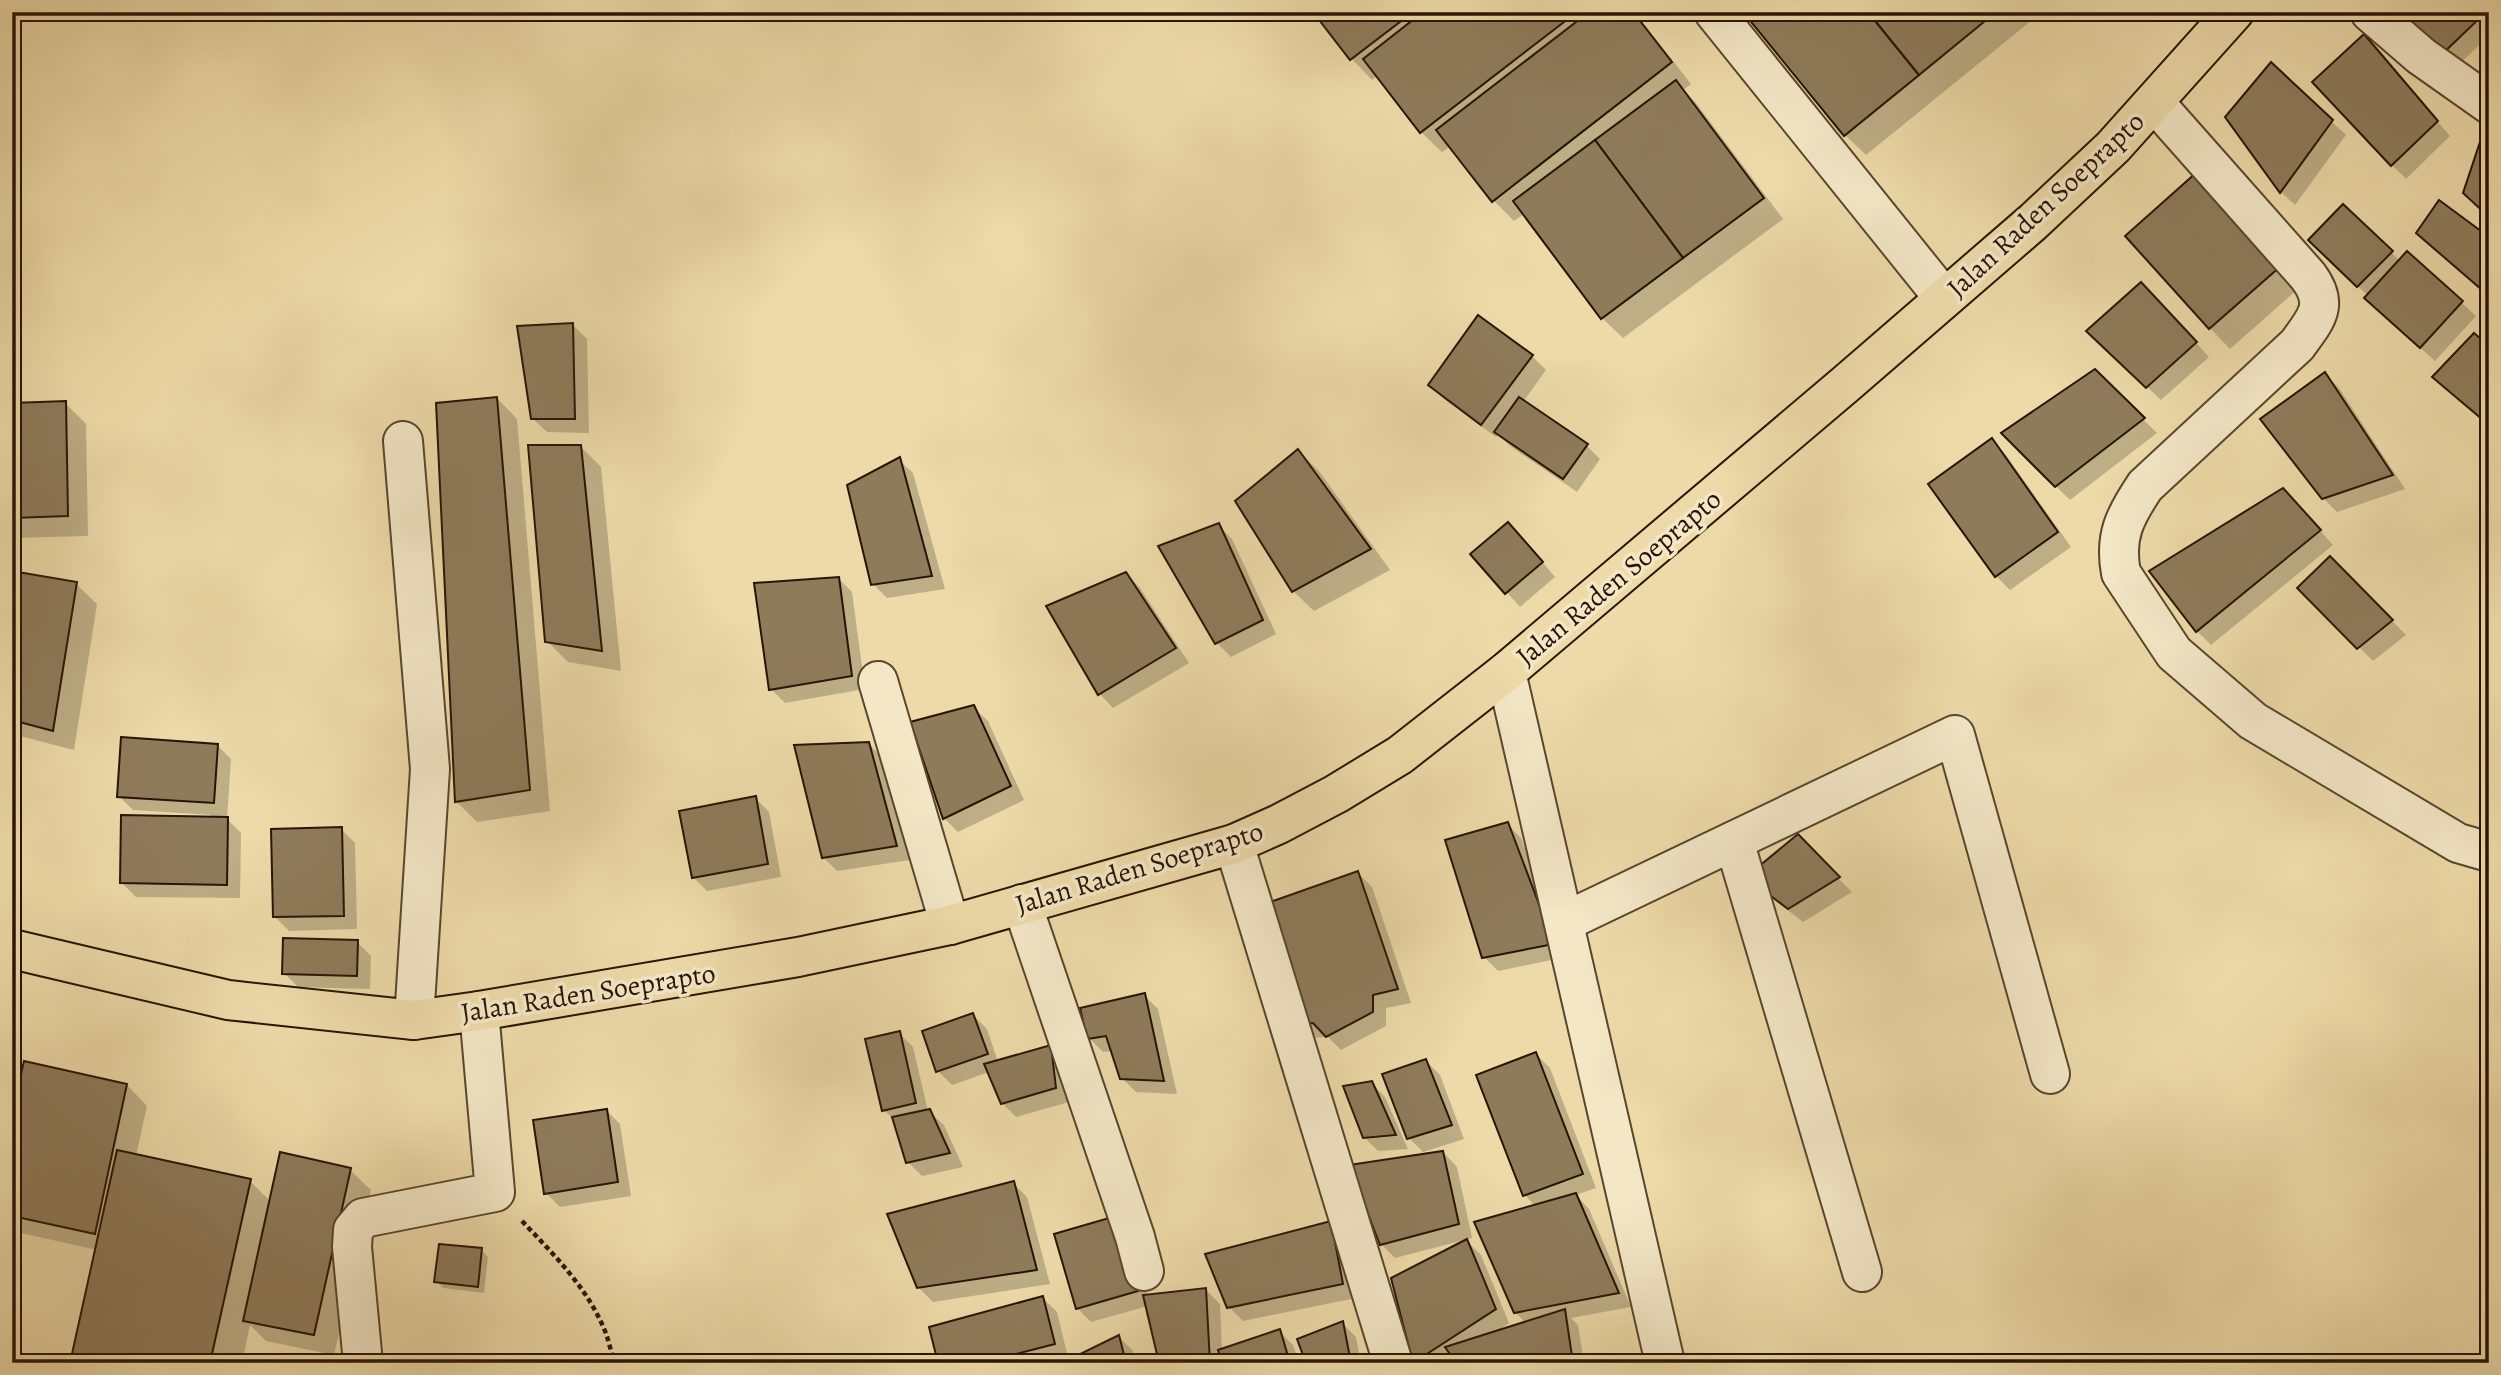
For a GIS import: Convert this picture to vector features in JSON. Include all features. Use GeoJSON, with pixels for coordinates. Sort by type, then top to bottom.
{"type":"FeatureCollection","features":[{"type":"Feature","properties":{"kind":"highway","name":"Jalan Raden Soeprapto"},"geometry":{"type":"LineString","coordinates":[[12,949],[228,1000],[414,1020],[798,957],[950,925],[1234,844],[1336,794],[1399,755],[1506,672],[1847,383],[2063,194],[2113,147],[2234,12]]}},
{"type":"Feature","properties":{"kind":"street"},"geometry":{"type":"LineString","coordinates":[[1713,12],[1944,298]]}},
{"type":"Feature","properties":{"kind":"street"},"geometry":{"type":"LineString","coordinates":[[2370,12],[2421,56],[2489,104]]}},
{"type":"Feature","properties":{"kind":"street"},"geometry":{"type":"LineString","coordinates":[[2154,102],[2308,276],[2318,291],[2320,305],[2311,326],[2297,345],[2146,486],[2128,512],[2119,537],[2118,558],[2121,573],[2174,653],[2253,721],[2458,843],[2489,852]]}},
{"type":"Feature","properties":{"kind":"street"},"geometry":{"type":"LineString","coordinates":[[403,441],[430,769],[414,1020]]}},
{"type":"Feature","properties":{"kind":"street"},"geometry":{"type":"LineString","coordinates":[[1506,672],[1665,1363]]}},
{"type":"Feature","properties":{"kind":"street"},"geometry":{"type":"LineString","coordinates":[[878,681],[950,925]]}},
{"type":"Feature","properties":{"kind":"street"},"geometry":{"type":"LineString","coordinates":[[1564,922],[1955,735],[2050,1074]]}},
{"type":"Feature","properties":{"kind":"street"},"geometry":{"type":"LineString","coordinates":[[1734,841],[1862,1272]]}},
{"type":"Feature","properties":{"kind":"street"},"geometry":{"type":"LineString","coordinates":[[1234,844],[1393,1363]]}},
{"type":"Feature","properties":{"kind":"street"},"geometry":{"type":"LineString","coordinates":[[1022,904],[1135,1237],[1144,1271]]}},
{"type":"Feature","properties":{"kind":"street"},"geometry":{"type":"LineString","coordinates":[[363,1363],[352,1247],[353,1230],[363,1218],[495,1192],[479,1011]]}},
{"type":"Feature","properties":{"kind":"path"},"geometry":{"type":"LineString","coordinates":[[552,1251],[588,1299],[606,1331],[614,1363]]}},
{"type":"Feature","properties":{"kind":"building"},"geometry":{"type":"Polygon","coordinates":[[[1313,12],[1413,12],[1350,60],[1313,12]]]}},
{"type":"Feature","properties":{"kind":"building"},"geometry":{"type":"Polygon","coordinates":[[[1423,12],[1577,12],[1420,133],[1363,59],[1423,12]]]}},
{"type":"Feature","properties":{"kind":"building"},"geometry":{"type":"Polygon","coordinates":[[[1589,12],[1633,12],[1672,62],[1492,202],[1436,130],[1589,12]]]}},
{"type":"Feature","properties":{"kind":"building"},"geometry":{"type":"Polygon","coordinates":[[[1743,12],[1868,12],[1919,75],[1844,136],[1743,12]]]}},
{"type":"Feature","properties":{"kind":"building"},"geometry":{"type":"Polygon","coordinates":[[[1868,12],[1996,12],[1919,75],[1868,12]]]}},
{"type":"Feature","properties":{"kind":"building"},"geometry":{"type":"Polygon","coordinates":[[[2391,12],[2485,13],[2437,59],[2391,12]]]}},
{"type":"Feature","properties":{"kind":"building"},"geometry":{"type":"Polygon","coordinates":[[[2364,34],[2438,121],[2391,166],[2312,82],[2364,34]]]}},
{"type":"Feature","properties":{"kind":"building"},"geometry":{"type":"Polygon","coordinates":[[[2271,62],[2333,120],[2280,193],[2225,117],[2271,62]]]}},
{"type":"Feature","properties":{"kind":"building"},"geometry":{"type":"Polygon","coordinates":[[[1676,80],[1764,198],[1683,258],[1595,140],[1676,80]]]}},
{"type":"Feature","properties":{"kind":"building"},"geometry":{"type":"Polygon","coordinates":[[[2484,130],[2489,134],[2489,217],[2463,193],[2484,130]]]}},
{"type":"Feature","properties":{"kind":"building"},"geometry":{"type":"Polygon","coordinates":[[[1595,140],[1683,258],[1601,319],[1513,201],[1595,140]]]}},
{"type":"Feature","properties":{"kind":"building"},"geometry":{"type":"Polygon","coordinates":[[[2197,172],[2281,266],[2209,329],[2125,236],[2197,172]]]}},
{"type":"Feature","properties":{"kind":"building"},"geometry":{"type":"Polygon","coordinates":[[[2439,200],[2489,237],[2489,296],[2416,233],[2439,200]]]}},
{"type":"Feature","properties":{"kind":"building"},"geometry":{"type":"Polygon","coordinates":[[[2343,204],[2393,251],[2357,287],[2308,240],[2343,204]]]}},
{"type":"Feature","properties":{"kind":"building"},"geometry":{"type":"Polygon","coordinates":[[[2407,251],[2463,301],[2420,348],[2364,298],[2407,251]]]}},
{"type":"Feature","properties":{"kind":"building"},"geometry":{"type":"Polygon","coordinates":[[[2141,282],[2197,342],[2146,388],[2086,331],[2141,282]]]}},
{"type":"Feature","properties":{"kind":"building"},"geometry":{"type":"Polygon","coordinates":[[[1478,315],[1533,355],[1481,425],[1428,385],[1478,315]]]}},
{"type":"Feature","properties":{"kind":"building"},"geometry":{"type":"Polygon","coordinates":[[[573,323],[575,419],[531,419],[517,326],[573,323]]]}},
{"type":"Feature","properties":{"kind":"building"},"geometry":{"type":"Polygon","coordinates":[[[2474,333],[2489,346],[2489,425],[2432,377],[2474,333]]]}},
{"type":"Feature","properties":{"kind":"building"},"geometry":{"type":"Polygon","coordinates":[[[2095,369],[2145,418],[2055,487],[2001,433],[2095,369]]]}},
{"type":"Feature","properties":{"kind":"building"},"geometry":{"type":"Polygon","coordinates":[[[2325,372],[2393,475],[2322,499],[2260,419],[2325,372]]]}},
{"type":"Feature","properties":{"kind":"building"},"geometry":{"type":"Polygon","coordinates":[[[497,397],[530,790],[455,802],[436,403],[497,397]]]}},
{"type":"Feature","properties":{"kind":"building"},"geometry":{"type":"Polygon","coordinates":[[[1519,397],[1588,444],[1563,479],[1494,432],[1519,397]]]}},
{"type":"Feature","properties":{"kind":"building"},"geometry":{"type":"Polygon","coordinates":[[[66,401],[68,516],[12,518],[12,403],[66,401]]]}},
{"type":"Feature","properties":{"kind":"building"},"geometry":{"type":"Polygon","coordinates":[[[1992,438],[2058,532],[1995,577],[1928,484],[1992,438]]]}},
{"type":"Feature","properties":{"kind":"building"},"geometry":{"type":"Polygon","coordinates":[[[528,445],[581,445],[602,651],[545,642],[528,445]]]}},
{"type":"Feature","properties":{"kind":"building"},"geometry":{"type":"Polygon","coordinates":[[[1298,449],[1371,549],[1292,592],[1235,501],[1298,449]]]}},
{"type":"Feature","properties":{"kind":"building"},"geometry":{"type":"Polygon","coordinates":[[[900,457],[932,576],[871,585],[847,485],[900,457]]]}},
{"type":"Feature","properties":{"kind":"building"},"geometry":{"type":"Polygon","coordinates":[[[2283,488],[2321,530],[2196,632],[2149,571],[2283,488]]]}},
{"type":"Feature","properties":{"kind":"building"},"geometry":{"type":"Polygon","coordinates":[[[1508,522],[1543,562],[1505,594],[1470,554],[1508,522]]]}},
{"type":"Feature","properties":{"kind":"building"},"geometry":{"type":"Polygon","coordinates":[[[1219,523],[1263,620],[1215,644],[1158,546],[1219,523]]]}},
{"type":"Feature","properties":{"kind":"building"},"geometry":{"type":"Polygon","coordinates":[[[2330,556],[2393,620],[2357,649],[2297,588],[2330,556]]]}},
{"type":"Feature","properties":{"kind":"building"},"geometry":{"type":"Polygon","coordinates":[[[12,571],[77,582],[53,731],[12,720],[12,571]]]}},
{"type":"Feature","properties":{"kind":"building"},"geometry":{"type":"Polygon","coordinates":[[[1126,572],[1176,648],[1098,695],[1046,606],[1126,572]]]}},
{"type":"Feature","properties":{"kind":"building"},"geometry":{"type":"Polygon","coordinates":[[[839,577],[852,676],[769,690],[754,583],[839,577]]]}},
{"type":"Feature","properties":{"kind":"building"},"geometry":{"type":"Polygon","coordinates":[[[974,705],[1011,786],[943,819],[910,722],[974,705]]]}},
{"type":"Feature","properties":{"kind":"building"},"geometry":{"type":"Polygon","coordinates":[[[121,737],[218,744],[214,803],[117,797],[121,737]]]}},
{"type":"Feature","properties":{"kind":"building"},"geometry":{"type":"Polygon","coordinates":[[[869,742],[897,846],[822,858],[794,745],[869,742]]]}},
{"type":"Feature","properties":{"kind":"building"},"geometry":{"type":"Polygon","coordinates":[[[756,796],[768,864],[692,878],[679,811],[756,796]]]}},
{"type":"Feature","properties":{"kind":"building"},"geometry":{"type":"Polygon","coordinates":[[[121,815],[228,817],[227,885],[120,883],[121,815]]]}},
{"type":"Feature","properties":{"kind":"building"},"geometry":{"type":"Polygon","coordinates":[[[1508,822],[1554,944],[1482,958],[1445,840],[1508,822]]]}},
{"type":"Feature","properties":{"kind":"building"},"geometry":{"type":"Polygon","coordinates":[[[342,827],[344,916],[273,917],[271,829],[342,827]]]}},
{"type":"Feature","properties":{"kind":"building"},"geometry":{"type":"Polygon","coordinates":[[[1798,834],[1840,877],[1788,909],[1746,877],[1798,834]]]}},
{"type":"Feature","properties":{"kind":"building"},"geometry":{"type":"Polygon","coordinates":[[[1358,871],[1398,989],[1373,995],[1373,1012],[1326,1037],[1313,1023],[1293,1025],[1259,906],[1358,871]]]}},
{"type":"Feature","properties":{"kind":"building"},"geometry":{"type":"Polygon","coordinates":[[[283,938],[358,940],[357,976],[282,974],[283,938]]]}},
{"type":"Feature","properties":{"kind":"building"},"geometry":{"type":"Polygon","coordinates":[[[1145,993],[1164,1081],[1120,1079],[1106,1036],[1087,1039],[1080,1008],[1145,993]]]}},
{"type":"Feature","properties":{"kind":"building"},"geometry":{"type":"Polygon","coordinates":[[[973,1013],[988,1054],[936,1072],[922,1031],[973,1013]]]}},
{"type":"Feature","properties":{"kind":"building"},"geometry":{"type":"Polygon","coordinates":[[[900,1031],[916,1103],[882,1111],[865,1039],[900,1031]]]}},
{"type":"Feature","properties":{"kind":"building"},"geometry":{"type":"Polygon","coordinates":[[[1051,1045],[1056,1088],[1001,1104],[984,1064],[1051,1045]]]}},
{"type":"Feature","properties":{"kind":"building"},"geometry":{"type":"Polygon","coordinates":[[[1536,1052],[1583,1174],[1523,1196],[1476,1075],[1536,1052]]]}},
{"type":"Feature","properties":{"kind":"building"},"geometry":{"type":"Polygon","coordinates":[[[1426,1059],[1452,1125],[1407,1139],[1382,1074],[1426,1059]]]}},
{"type":"Feature","properties":{"kind":"building"},"geometry":{"type":"Polygon","coordinates":[[[24,1061],[127,1084],[95,1234],[12,1216],[12,1114],[24,1061]]]}},
{"type":"Feature","properties":{"kind":"building"},"geometry":{"type":"Polygon","coordinates":[[[1372,1081],[1396,1135],[1363,1138],[1343,1086],[1372,1081]]]}},
{"type":"Feature","properties":{"kind":"building"},"geometry":{"type":"Polygon","coordinates":[[[607,1109],[618,1182],[544,1194],[533,1120],[607,1109]]]}},
{"type":"Feature","properties":{"kind":"building"},"geometry":{"type":"Polygon","coordinates":[[[930,1109],[950,1153],[906,1163],[892,1117],[930,1109]]]}},
{"type":"Feature","properties":{"kind":"building"},"geometry":{"type":"Polygon","coordinates":[[[117,1150],[251,1179],[210,1363],[70,1363],[117,1150]]]}},
{"type":"Feature","properties":{"kind":"building"},"geometry":{"type":"Polygon","coordinates":[[[1443,1151],[1459,1224],[1380,1245],[1349,1165],[1443,1151]]]}},
{"type":"Feature","properties":{"kind":"building"},"geometry":{"type":"Polygon","coordinates":[[[280,1152],[351,1168],[314,1335],[243,1321],[280,1152]]]}},
{"type":"Feature","properties":{"kind":"building"},"geometry":{"type":"Polygon","coordinates":[[[1014,1181],[1037,1270],[917,1288],[887,1214],[1014,1181]]]}},
{"type":"Feature","properties":{"kind":"building"},"geometry":{"type":"Polygon","coordinates":[[[1576,1193],[1619,1293],[1514,1313],[1474,1222],[1576,1193]]]}},
{"type":"Feature","properties":{"kind":"building"},"geometry":{"type":"Polygon","coordinates":[[[1116,1216],[1138,1291],[1076,1309],[1054,1234],[1116,1216]]]}},
{"type":"Feature","properties":{"kind":"building"},"geometry":{"type":"Polygon","coordinates":[[[1331,1221],[1343,1284],[1227,1308],[1205,1254],[1331,1221]]]}},
{"type":"Feature","properties":{"kind":"building"},"geometry":{"type":"Polygon","coordinates":[[[1467,1239],[1496,1309],[1413,1363],[1391,1278],[1467,1239]]]}},
{"type":"Feature","properties":{"kind":"building"},"geometry":{"type":"Polygon","coordinates":[[[439,1244],[482,1248],[478,1287],[434,1282],[439,1244]]]}},
{"type":"Feature","properties":{"kind":"building"},"geometry":{"type":"Polygon","coordinates":[[[1206,1288],[1210,1363],[1159,1363],[1143,1295],[1206,1288]]]}},
{"type":"Feature","properties":{"kind":"building"},"geometry":{"type":"Polygon","coordinates":[[[1043,1296],[1055,1344],[981,1363],[938,1363],[929,1327],[1043,1296]]]}},
{"type":"Feature","properties":{"kind":"building"},"geometry":{"type":"Polygon","coordinates":[[[1565,1309],[1573,1363],[1456,1363],[1445,1347],[1565,1309]]]}},
{"type":"Feature","properties":{"kind":"building"},"geometry":{"type":"Polygon","coordinates":[[[1343,1321],[1351,1363],[1306,1363],[1297,1339],[1343,1321]]]}},
{"type":"Feature","properties":{"kind":"building"},"geometry":{"type":"Polygon","coordinates":[[[1280,1329],[1290,1363],[1222,1363],[1218,1350],[1280,1329]]]}},
{"type":"Feature","properties":{"kind":"building"},"geometry":{"type":"Polygon","coordinates":[[[1119,1335],[1126,1363],[1079,1363],[1078,1355],[1119,1335]]]}}]}
